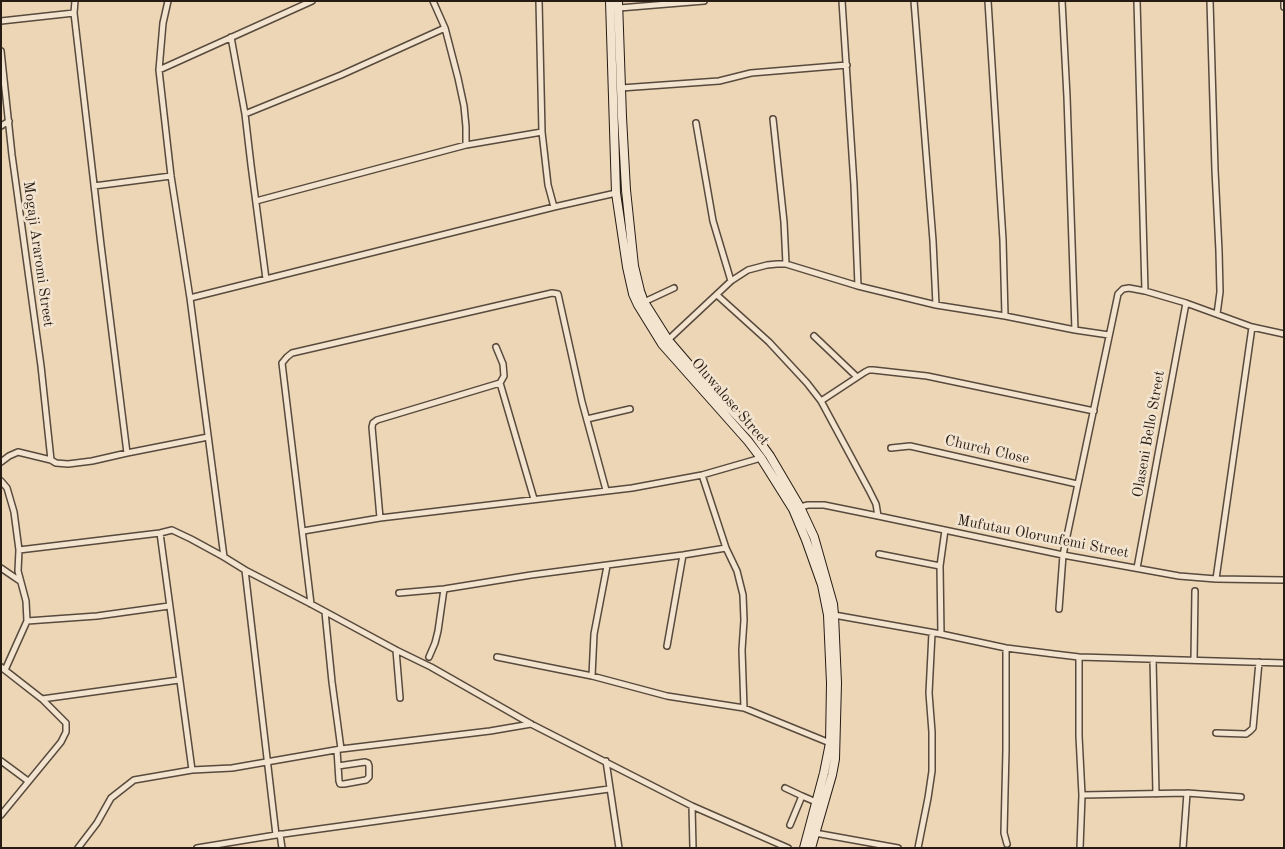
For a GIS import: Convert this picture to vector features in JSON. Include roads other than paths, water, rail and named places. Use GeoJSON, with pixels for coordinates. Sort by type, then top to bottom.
{"type":"FeatureCollection","features":[{"type":"Feature","properties":{"kind":"street"},"geometry":{"type":"LineString","coordinates":[[75,1],[74,13],[126,453]]}},
{"type":"Feature","properties":{"kind":"street"},"geometry":{"type":"LineString","coordinates":[[168,1],[163,23],[159,70],[170,176],[190,298],[224,557]]}},
{"type":"Feature","properties":{"kind":"street"},"geometry":{"type":"LineString","coordinates":[[159,70],[312,1]]}},
{"type":"Feature","properties":{"kind":"street"},"geometry":{"type":"LineString","coordinates":[[434,1],[444,28],[458,78],[464,106],[466,146]]}},
{"type":"Feature","properties":{"kind":"street"},"geometry":{"type":"LineString","coordinates":[[538,1],[542,132],[548,185],[554,206]]}},
{"type":"Feature","properties":{"kind":"street","name":"Oluwalose Street"},"geometry":{"type":"LineString","coordinates":[[610,1],[616,66],[621,88],[626,190],[634,266],[644,302],[668,340],[754,434],[770,456],[800,507],[814,537],[829,591],[834,615],[837,683],[834,759],[832,776],[811,848]]}},
{"type":"Feature","properties":{"kind":"street"},"geometry":{"type":"LineString","coordinates":[[619,5],[704,1]]}},
{"type":"Feature","properties":{"kind":"street"},"geometry":{"type":"LineString","coordinates":[[842,1],[854,185],[858,286]]}},
{"type":"Feature","properties":{"kind":"street"},"geometry":{"type":"LineString","coordinates":[[914,1],[933,241],[936,305]]}},
{"type":"Feature","properties":{"kind":"street"},"geometry":{"type":"LineString","coordinates":[[988,1],[1002,230],[1005,316]]}},
{"type":"Feature","properties":{"kind":"street"},"geometry":{"type":"LineString","coordinates":[[1062,1],[1075,330]]}},
{"type":"Feature","properties":{"kind":"street"},"geometry":{"type":"LineString","coordinates":[[1137,1],[1144,291]]}},
{"type":"Feature","properties":{"kind":"street"},"geometry":{"type":"LineString","coordinates":[[1210,1],[1215,170],[1220,251],[1220,292],[1217,314]]}},
{"type":"Feature","properties":{"kind":"street"},"geometry":{"type":"LineString","coordinates":[[1284,1],[1284,7]]}},
{"type":"Feature","properties":{"kind":"street","name":"Oluwalose Street"},"geometry":{"type":"LineString","coordinates":[[619,5],[616,66],[616,193],[633,294],[662,344],[761,458],[793,509],[822,585],[828,615],[831,683],[830,743],[826,766],[804,848]]}},
{"type":"Feature","properties":{"kind":"street"},"geometry":{"type":"LineString","coordinates":[[1,21],[74,13]]}},
{"type":"Feature","properties":{"kind":"street"},"geometry":{"type":"LineString","coordinates":[[245,114],[341,75],[444,28]]}},
{"type":"Feature","properties":{"kind":"street"},"geometry":{"type":"LineString","coordinates":[[231,37],[245,114],[266,279]]}},
{"type":"Feature","properties":{"kind":"street","name":"Mogaji Araromi Street"},"geometry":{"type":"LineString","coordinates":[[1,51],[51,460]]}},
{"type":"Feature","properties":{"kind":"street"},"geometry":{"type":"LineString","coordinates":[[621,88],[719,81],[751,73],[847,65]]}},
{"type":"Feature","properties":{"kind":"street"},"geometry":{"type":"LineString","coordinates":[[773,119],[784,222],[786,264]]}},
{"type":"Feature","properties":{"kind":"street"},"geometry":{"type":"LineString","coordinates":[[1,126],[9,121]]}},
{"type":"Feature","properties":{"kind":"street"},"geometry":{"type":"LineString","coordinates":[[696,124],[713,221],[731,281]]}},
{"type":"Feature","properties":{"kind":"street"},"geometry":{"type":"LineString","coordinates":[[256,200],[466,146],[542,132]]}},
{"type":"Feature","properties":{"kind":"street"},"geometry":{"type":"LineString","coordinates":[[94,186],[170,176]]}},
{"type":"Feature","properties":{"kind":"street"},"geometry":{"type":"LineString","coordinates":[[190,298],[554,206],[616,193]]}},
{"type":"Feature","properties":{"kind":"street"},"geometry":{"type":"LineString","coordinates":[[668,340],[731,281],[748,270],[777,264],[786,264],[858,286],[936,305],[1109,335]]}},
{"type":"Feature","properties":{"kind":"street"},"geometry":{"type":"LineString","coordinates":[[644,302],[674,288]]}},
{"type":"Feature","properties":{"kind":"street"},"geometry":{"type":"LineString","coordinates":[[1060,609],[1062,555],[1118,294],[1123,289],[1129,288],[1144,291],[1186,303],[1252,326],[1284,334]]}},
{"type":"Feature","properties":{"kind":"street"},"geometry":{"type":"LineString","coordinates":[[311,604],[282,363],[292,353],[556,293],[558,294],[574,368],[606,490]]}},
{"type":"Feature","properties":{"kind":"street"},"geometry":{"type":"LineString","coordinates":[[717,294],[768,342],[807,383],[821,401],[876,504],[878,516]]}},
{"type":"Feature","properties":{"kind":"street","name":"Olaseni Bello Street"},"geometry":{"type":"LineString","coordinates":[[1137,568],[1186,303]]}},
{"type":"Feature","properties":{"kind":"street"},"geometry":{"type":"LineString","coordinates":[[1216,579],[1252,326]]}},
{"type":"Feature","properties":{"kind":"street"},"geometry":{"type":"LineString","coordinates":[[814,336],[857,377]]}},
{"type":"Feature","properties":{"kind":"street"},"geometry":{"type":"LineString","coordinates":[[380,518],[373,423],[377,420],[500,383],[504,376],[503,364],[496,347]]}},
{"type":"Feature","properties":{"kind":"street"},"geometry":{"type":"LineString","coordinates":[[821,401],[857,377],[869,370],[873,370],[927,376],[1094,411]]}},
{"type":"Feature","properties":{"kind":"street"},"geometry":{"type":"LineString","coordinates":[[500,383],[534,499]]}},
{"type":"Feature","properties":{"kind":"street"},"geometry":{"type":"LineString","coordinates":[[587,420],[630,409]]}},
{"type":"Feature","properties":{"kind":"street"},"geometry":{"type":"LineString","coordinates":[[1,462],[8,456],[18,452],[56,463],[68,464],[92,461],[208,437]]}},
{"type":"Feature","properties":{"kind":"street","name":"Church Close"},"geometry":{"type":"LineString","coordinates":[[891,448],[910,446],[1077,484]]}},
{"type":"Feature","properties":{"kind":"street"},"geometry":{"type":"LineString","coordinates":[[303,531],[380,518],[632,488],[702,475],[761,458]]}},
{"type":"Feature","properties":{"kind":"street"},"geometry":{"type":"LineString","coordinates":[[702,475],[726,548],[737,571],[743,595],[744,708]]}},
{"type":"Feature","properties":{"kind":"street"},"geometry":{"type":"LineString","coordinates":[[1,481],[7,488],[14,512],[19,550],[18,572],[26,601],[27,621],[3,668],[42,699],[66,723],[66,732],[60,742],[1,815]]}},
{"type":"Feature","properties":{"kind":"street","name":"Mufutau Olorunfemi Street"},"geometry":{"type":"LineString","coordinates":[[800,507],[808,505],[824,506],[1062,555],[1196,578],[1284,580]]}},
{"type":"Feature","properties":{"kind":"street"},"geometry":{"type":"LineString","coordinates":[[19,550],[172,530],[431,667],[532,724],[692,806],[788,848]]}},
{"type":"Feature","properties":{"kind":"street"},"geometry":{"type":"LineString","coordinates":[[941,634],[940,566],[945,530]]}},
{"type":"Feature","properties":{"kind":"street"},"geometry":{"type":"LineString","coordinates":[[160,533],[192,770]]}},
{"type":"Feature","properties":{"kind":"street"},"geometry":{"type":"LineString","coordinates":[[398,593],[444,589],[726,548]]}},
{"type":"Feature","properties":{"kind":"street"},"geometry":{"type":"LineString","coordinates":[[879,554],[940,566]]}},
{"type":"Feature","properties":{"kind":"street"},"geometry":{"type":"LineString","coordinates":[[667,646],[683,555]]}},
{"type":"Feature","properties":{"kind":"street"},"geometry":{"type":"LineString","coordinates":[[592,676],[594,634],[607,566]]}},
{"type":"Feature","properties":{"kind":"street"},"geometry":{"type":"LineString","coordinates":[[1,568],[20,581]]}},
{"type":"Feature","properties":{"kind":"street"},"geometry":{"type":"LineString","coordinates":[[245,570],[267,762],[278,834],[282,848]]}},
{"type":"Feature","properties":{"kind":"street"},"geometry":{"type":"LineString","coordinates":[[429,657],[438,631],[444,589]]}},
{"type":"Feature","properties":{"kind":"street"},"geometry":{"type":"LineString","coordinates":[[1194,591],[1194,660]]}},
{"type":"Feature","properties":{"kind":"street"},"geometry":{"type":"LineString","coordinates":[[27,621],[97,616],[169,606]]}},
{"type":"Feature","properties":{"kind":"street"},"geometry":{"type":"LineString","coordinates":[[325,612],[339,750],[338,766],[339,781],[340,784],[344,784],[369,778],[368,763],[338,766]]}},
{"type":"Feature","properties":{"kind":"street"},"geometry":{"type":"LineString","coordinates":[[834,615],[941,634],[1006,648],[1079,657],[1284,663]]}},
{"type":"Feature","properties":{"kind":"street"},"geometry":{"type":"LineString","coordinates":[[918,848],[932,771],[929,693],[932,633]]}},
{"type":"Feature","properties":{"kind":"street"},"geometry":{"type":"LineString","coordinates":[[1006,648],[1004,833],[1007,844]]}},
{"type":"Feature","properties":{"kind":"street"},"geometry":{"type":"LineString","coordinates":[[396,650],[400,698]]}},
{"type":"Feature","properties":{"kind":"street"},"geometry":{"type":"LineString","coordinates":[[497,657],[592,676],[654,693],[744,708],[830,743]]}},
{"type":"Feature","properties":{"kind":"street"},"geometry":{"type":"LineString","coordinates":[[1079,657],[1079,730],[1082,795],[1080,848]]}},
{"type":"Feature","properties":{"kind":"street"},"geometry":{"type":"LineString","coordinates":[[1153,659],[1156,794]]}},
{"type":"Feature","properties":{"kind":"street"},"geometry":{"type":"LineString","coordinates":[[1216,733],[1246,734],[1253,728],[1258,662]]}},
{"type":"Feature","properties":{"kind":"street"},"geometry":{"type":"LineString","coordinates":[[42,699],[179,680]]}},
{"type":"Feature","properties":{"kind":"street"},"geometry":{"type":"LineString","coordinates":[[78,848],[97,823],[111,798],[134,780],[192,770],[232,768],[339,750],[532,724]]}},
{"type":"Feature","properties":{"kind":"street"},"geometry":{"type":"LineString","coordinates":[[1,761],[28,781]]}},
{"type":"Feature","properties":{"kind":"street"},"geometry":{"type":"LineString","coordinates":[[606,761],[619,848]]}},
{"type":"Feature","properties":{"kind":"street"},"geometry":{"type":"LineString","coordinates":[[785,788],[816,802]]}},
{"type":"Feature","properties":{"kind":"street"},"geometry":{"type":"LineString","coordinates":[[197,848],[278,834],[610,789]]}},
{"type":"Feature","properties":{"kind":"street"},"geometry":{"type":"LineString","coordinates":[[1082,795],[1187,793],[1241,797]]}},
{"type":"Feature","properties":{"kind":"street"},"geometry":{"type":"LineString","coordinates":[[1183,848],[1187,793]]}},
{"type":"Feature","properties":{"kind":"street"},"geometry":{"type":"LineString","coordinates":[[790,825],[802,796]]}},
{"type":"Feature","properties":{"kind":"street"},"geometry":{"type":"LineString","coordinates":[[692,806],[693,848]]}},
{"type":"Feature","properties":{"kind":"street"},"geometry":{"type":"LineString","coordinates":[[815,833],[898,848]]}}]}
